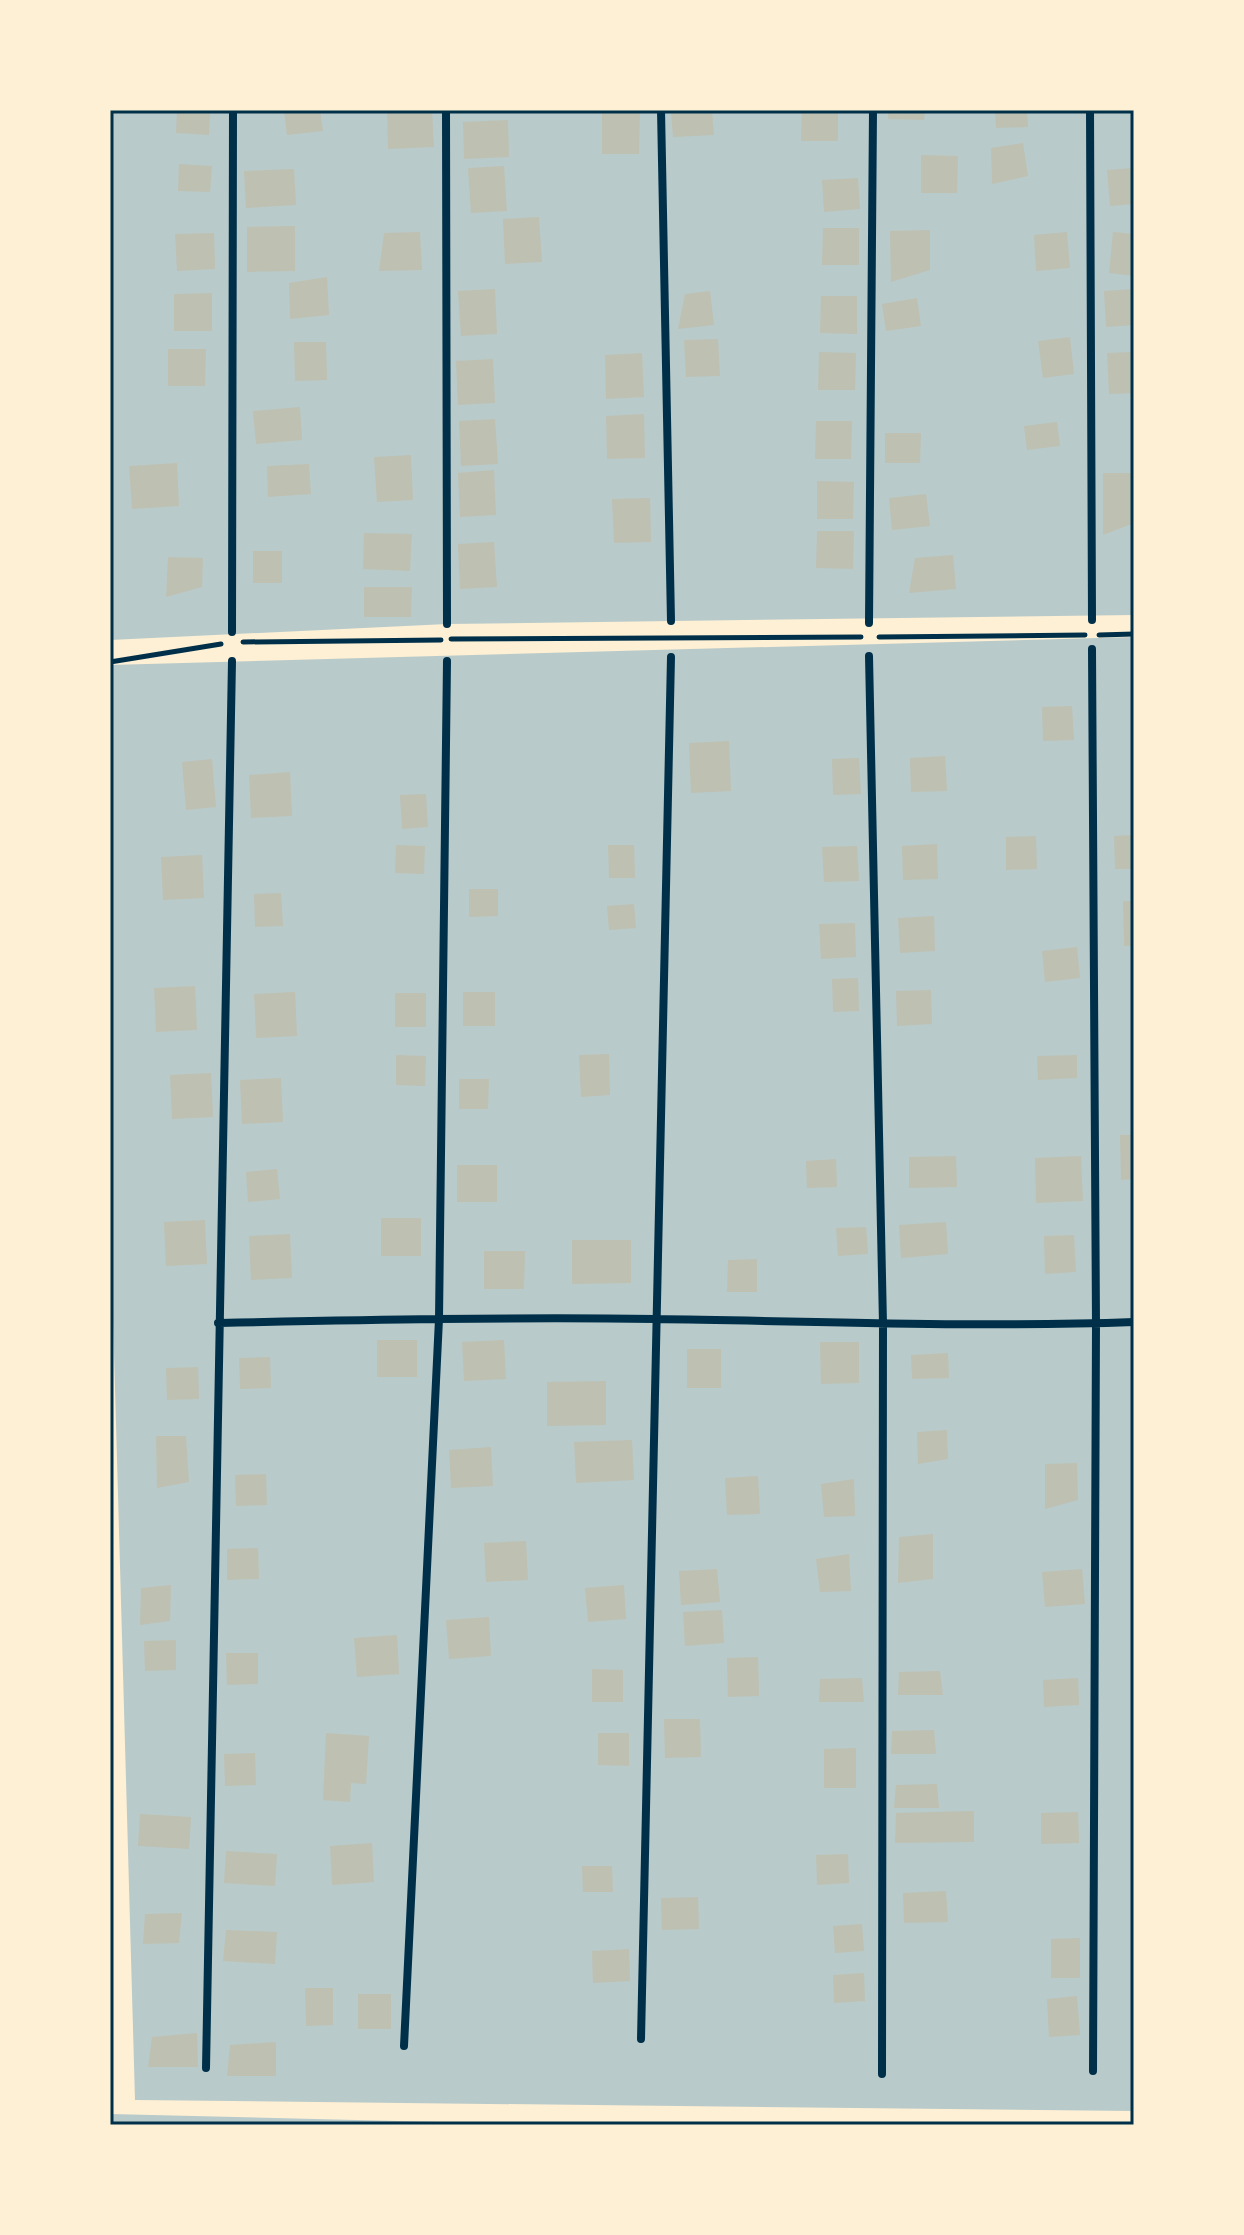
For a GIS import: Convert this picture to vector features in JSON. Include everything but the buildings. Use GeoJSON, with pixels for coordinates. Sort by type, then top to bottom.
{"type":"FeatureCollection","features":[{"type":"Feature","properties":{"kind":"street"},"geometry":{"type":"LineString","coordinates":[[232,632],[233,110]]}},
{"type":"Feature","properties":{"kind":"street"},"geometry":{"type":"LineString","coordinates":[[446,110],[447,624]]}},
{"type":"Feature","properties":{"kind":"street"},"geometry":{"type":"LineString","coordinates":[[661,110],[671,621]]}},
{"type":"Feature","properties":{"kind":"street"},"geometry":{"type":"LineString","coordinates":[[869,623],[873,110]]}},
{"type":"Feature","properties":{"kind":"street"},"geometry":{"type":"LineString","coordinates":[[1090,110],[1092,620]]}},
{"type":"Feature","properties":{"kind":"street"},"geometry":{"type":"LineString","coordinates":[[1092,649],[1096,1324],[1093,2071]]}},
{"type":"Feature","properties":{"kind":"street"},"geometry":{"type":"LineString","coordinates":[[869,656],[883,1324],[882,2074]]}},
{"type":"Feature","properties":{"kind":"street"},"geometry":{"type":"LineString","coordinates":[[641,2039],[671,657]]}},
{"type":"Feature","properties":{"kind":"street"},"geometry":{"type":"LineString","coordinates":[[206,2068],[232,661]]}},
{"type":"Feature","properties":{"kind":"street"},"geometry":{"type":"LineString","coordinates":[[404,2046],[439,1319],[447,661]]}},
{"type":"Feature","properties":{"kind":"street"},"geometry":{"type":"LineString","coordinates":[[218,1323],[439,1319],[655,1319],[883,1324],[1134,1322]]}},
{"type":"Feature","properties":{"kind":"path"},"geometry":{"type":"LineString","coordinates":[[110,662],[232,642],[1134,634]]}},
{"type":"Feature","properties":{"kind":"shaded area"},"geometry":{"type":"Polygon","coordinates":[[[110,110],[1134,110],[1134,615],[447,624],[110,640],[110,110]]]}},
{"type":"Feature","properties":{"kind":"shaded area"},"geometry":{"type":"Polygon","coordinates":[[[1134,637],[1134,2111],[135,2100],[110,1210],[110,665],[1134,637]]]}},
{"type":"Feature","properties":{"kind":"shaded area"},"geometry":{"type":"Polygon","coordinates":[[[110,2114],[564,2125],[110,2125],[110,2114]]]}}]}
